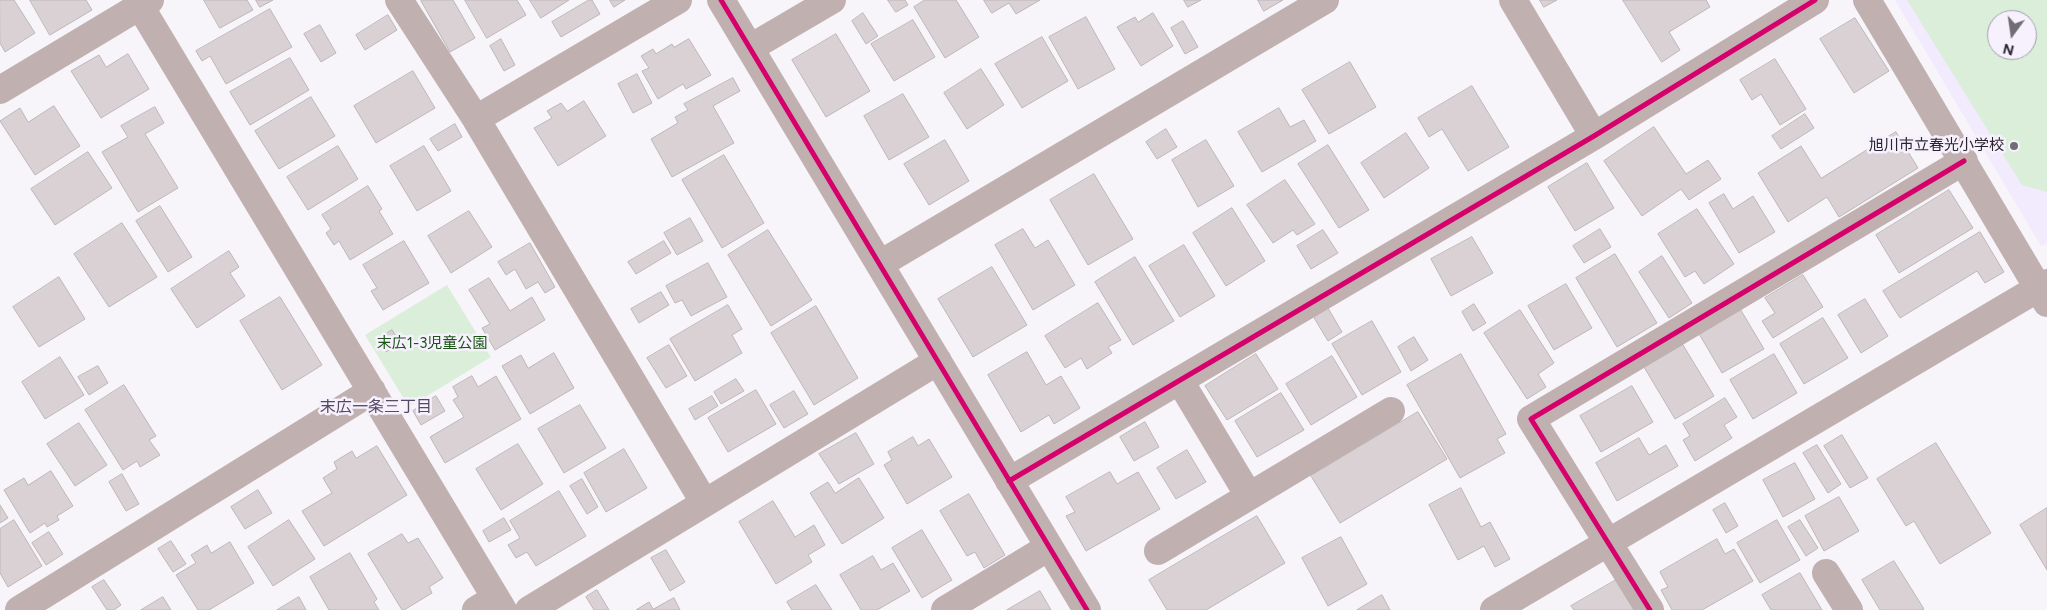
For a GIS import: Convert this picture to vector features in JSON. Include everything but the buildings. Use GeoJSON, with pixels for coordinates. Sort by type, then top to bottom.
{"type":"FeatureCollection","features":[{"type":"Feature","properties":{"kind":"street"},"geometry":{"type":"LineString","coordinates":[[399,0],[476,119],[704,502]]}},
{"type":"Feature","properties":{"kind":"street"},"geometry":{"type":"LineString","coordinates":[[476,119],[678,0]]}},
{"type":"Feature","properties":{"kind":"street"},"geometry":{"type":"LineString","coordinates":[[721,0],[1087,610]]}},
{"type":"Feature","properties":{"kind":"street"},"geometry":{"type":"LineString","coordinates":[[750,48],[832,0]]}},
{"type":"Feature","properties":{"kind":"street"},"geometry":{"type":"LineString","coordinates":[[880,264],[1325,0]]}},
{"type":"Feature","properties":{"kind":"street"},"geometry":{"type":"LineString","coordinates":[[1513,0],[1594,136]]}},
{"type":"Feature","properties":{"kind":"street"},"geometry":{"type":"LineString","coordinates":[[1010,481],[1594,136],[1815,0]]}},
{"type":"Feature","properties":{"kind":"street"},"geometry":{"type":"LineString","coordinates":[[1494,610],[2044,291],[1867,0]]}},
{"type":"Feature","properties":{"kind":"street"},"geometry":{"type":"LineString","coordinates":[[0,90],[145,3],[372,392],[492,606]]}},
{"type":"Feature","properties":{"kind":"street"},"geometry":{"type":"LineString","coordinates":[[1650,610],[1531,419],[1964,161]]}},
{"type":"Feature","properties":{"kind":"street"},"geometry":{"type":"LineString","coordinates":[[529,610],[938,361]]}},
{"type":"Feature","properties":{"kind":"street"},"geometry":{"type":"LineString","coordinates":[[1180,381],[1249,496]]}},
{"type":"Feature","properties":{"kind":"street"},"geometry":{"type":"LineString","coordinates":[[19,610],[372,392]]}},
{"type":"Feature","properties":{"kind":"street"},"geometry":{"type":"LineString","coordinates":[[1158,551],[1391,411]]}},
{"type":"Feature","properties":{"kind":"street"},"geometry":{"type":"LineString","coordinates":[[945,610],[1049,547]]}},
{"type":"Feature","properties":{"kind":"street"},"geometry":{"type":"LineString","coordinates":[[1826,573],[1849,610]]}},
{"type":"Feature","properties":{"kind":"shaded area","name":"旭川市立春光小学校"},"geometry":{"type":"Polygon","coordinates":[[[1895,0],[2047,0],[2047,243],[2041,246],[1895,0]]]}},
{"type":"Feature","properties":{"kind":"green space","name":"旭川市立春光小学校"},"geometry":{"type":"Polygon","coordinates":[[[1907,0],[2047,0],[2047,192],[2022,185],[1907,0]]]}},
{"type":"Feature","properties":{"kind":"green space","name":"末広1-3児童公園"},"geometry":{"type":"Polygon","coordinates":[[[447,285],[491,357],[409,407],[365,335],[447,285]]]}},
{"type":"Feature","properties":{"kind":"cycle path"},"geometry":{"type":"LineString","coordinates":[[721,0],[1087,610]]}},
{"type":"Feature","properties":{"kind":"cycle path"},"geometry":{"type":"LineString","coordinates":[[1009,481],[1594,136],[1815,0]]}},
{"type":"Feature","properties":{"kind":"cycle path"},"geometry":{"type":"LineString","coordinates":[[1650,610],[1531,419],[1964,161]]}},
{"type":"Feature","properties":{"kind":"place","name":"旭川市立春光小学校"},"geometry":{"type":"Point","coordinates":[2014,146]}},
{"type":"Feature","properties":{"kind":"district","name":"末広一条三丁目"},"geometry":{"type":"Point","coordinates":[376,407]}}]}
